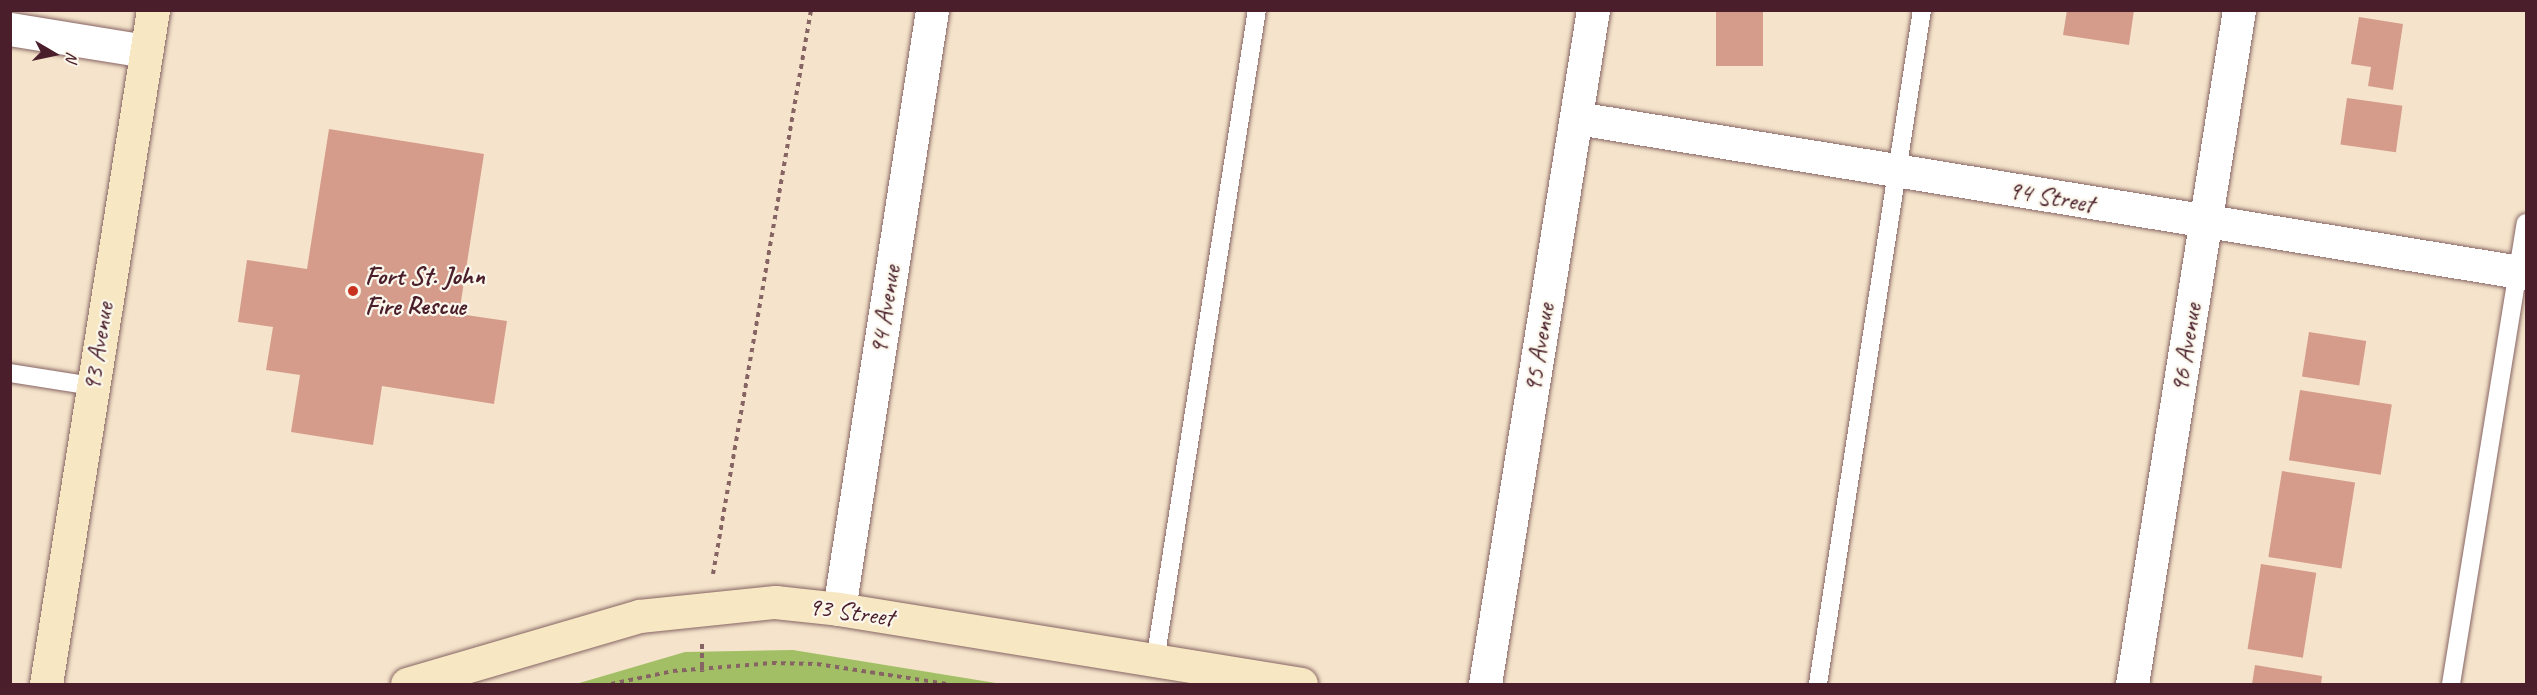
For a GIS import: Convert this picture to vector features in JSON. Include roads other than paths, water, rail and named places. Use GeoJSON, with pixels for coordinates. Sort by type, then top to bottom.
{"type":"FeatureCollection","features":[{"type":"Feature","properties":{"kind":"street","name":"93 Avenue"},"geometry":{"type":"LineString","coordinates":[[46,684],[153,10]]}},
{"type":"Feature","properties":{"kind":"street","name":"94 Avenue"},"geometry":{"type":"LineString","coordinates":[[839,609],[932,10]]}},
{"type":"Feature","properties":{"kind":"street","name":"95 Avenue"},"geometry":{"type":"LineString","coordinates":[[1485,684],[1593,10]]}},
{"type":"Feature","properties":{"kind":"street","name":"96 Avenue"},"geometry":{"type":"LineString","coordinates":[[2132,684],[2239,10]]}},
{"type":"Feature","properties":{"kind":"street"},"geometry":{"type":"LineString","coordinates":[[10,29],[146,51]]}},
{"type":"Feature","properties":{"kind":"street","name":"94 Street"},"geometry":{"type":"LineString","coordinates":[[1577,118],[2206,223],[2523,272]]}},
{"type":"Feature","properties":{"kind":"street","name":"93 Street"},"geometry":{"type":"LineString","coordinates":[[407,684],[639,616],[736,603],[775,602],[839,609],[1301,684]]}},
{"type":"Feature","properties":{"kind":"lane"},"geometry":{"type":"LineString","coordinates":[[1155,661],[1257,10]]}},
{"type":"Feature","properties":{"kind":"lane"},"geometry":{"type":"LineString","coordinates":[[1818,684],[1922,10]]}},
{"type":"Feature","properties":{"kind":"lane"},"geometry":{"type":"LineString","coordinates":[[2451,684],[2523,272],[2526,223]]}},
{"type":"Feature","properties":{"kind":"lane"},"geometry":{"type":"LineString","coordinates":[[10,373],[92,386]]}},
{"type":"Feature","properties":{"kind":"place","name":"Fort St. John Fire Rescue"},"geometry":{"type":"Point","coordinates":[353,291]}}]}
